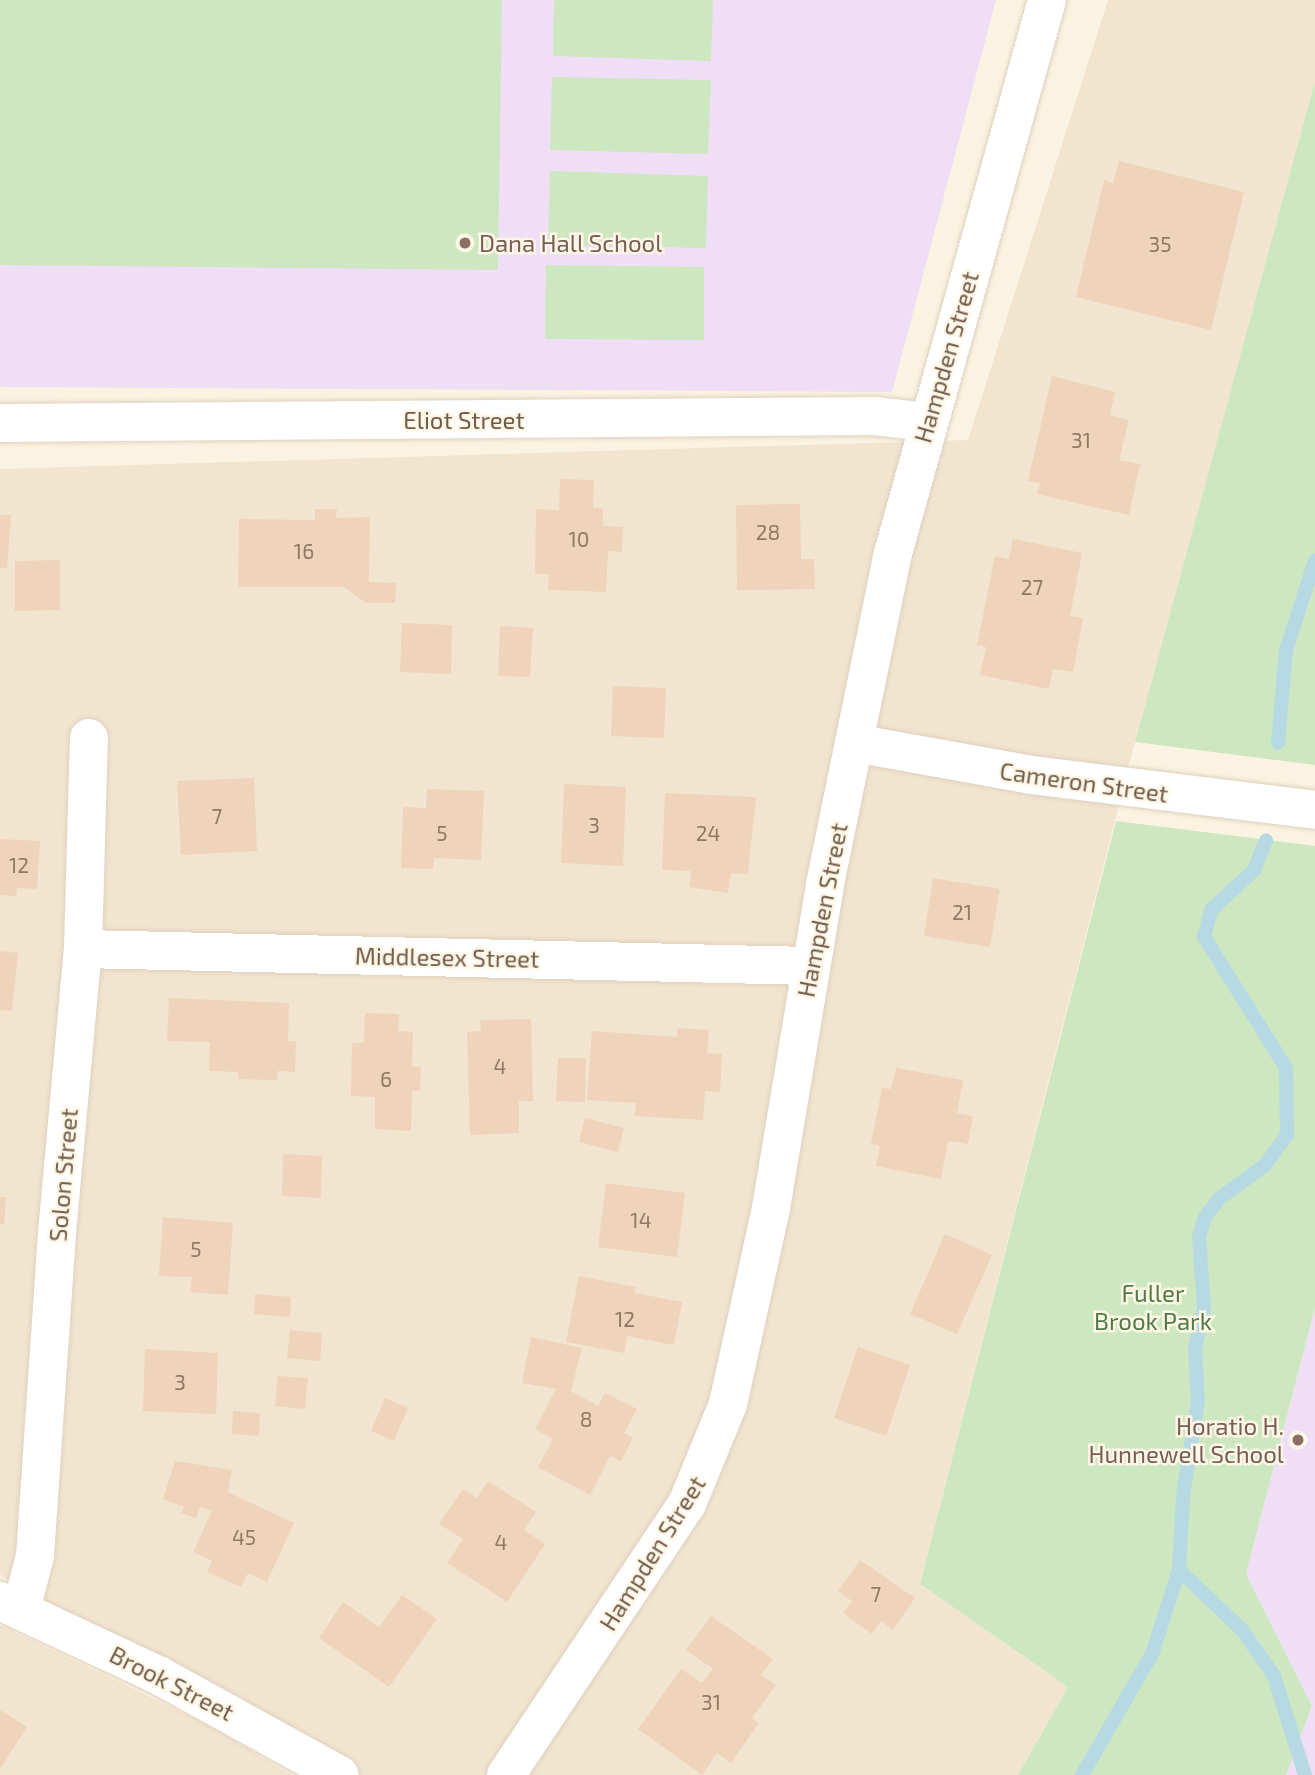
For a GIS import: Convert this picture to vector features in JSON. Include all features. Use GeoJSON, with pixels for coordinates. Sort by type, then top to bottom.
{"type":"FeatureCollection","features":[{"type":"Feature","properties":{"kind":"street","name":"Hampden Street"},"geometry":{"type":"LineString","coordinates":[[506,1775],[655,1556],[687,1504],[717,1437],[756,1286],[810,966],[889,569],[927,422],[1047,0]]}},
{"type":"Feature","properties":{"kind":"street","name":"Eliot Street"},"geometry":{"type":"LineString","coordinates":[[0,423],[874,416],[927,422]]}},
{"type":"Feature","properties":{"kind":"street","name":"Solon Street"},"geometry":{"type":"LineString","coordinates":[[11,1605],[36,1556],[57,1233],[83,949],[89,738]]}},
{"type":"Feature","properties":{"kind":"street","name":"Cameron Street"},"geometry":{"type":"LineString","coordinates":[[854,743],[1056,779],[1315,810]]}},
{"type":"Feature","properties":{"kind":"street","name":"Middlesex Street"},"geometry":{"type":"LineString","coordinates":[[83,949],[810,966]]}},
{"type":"Feature","properties":{"kind":"street","name":"Brook Street"},"geometry":{"type":"LineString","coordinates":[[11,1605],[160,1676],[339,1775]]}},
{"type":"Feature","properties":{"kind":"shaded area","name":"Dana Hall School"},"geometry":{"type":"Polygon","coordinates":[[[0,0],[996,0],[892,392],[0,387],[0,0]]]}},
{"type":"Feature","properties":{"kind":"shaded area"},"geometry":{"type":"Polygon","coordinates":[[[1108,0],[1315,0],[1315,81],[1135,742],[920,1584],[1068,1687],[1018,1775],[350,1775],[0,1575],[0,469],[968,440],[1108,0]]]}},
{"type":"Feature","properties":{"kind":"shaded area","name":"Horatio H. Hunnewell School"},"geometry":{"type":"Polygon","coordinates":[[[1315,1307],[1315,1775],[1286,1775],[1312,1706],[1246,1574],[1315,1307]]]}},
{"type":"Feature","properties":{"kind":"shaded area"},"geometry":{"type":"Polygon","coordinates":[[[0,1625],[218,1730],[291,1775],[0,1775],[0,1625]]]}},
{"type":"Feature","properties":{"kind":"green space"},"geometry":{"type":"Polygon","coordinates":[[[0,0],[502,0],[498,270],[0,265],[0,0]]]}},
{"type":"Feature","properties":{"kind":"green space"},"geometry":{"type":"Polygon","coordinates":[[[554,0],[713,0],[711,61],[553,56],[554,0]]]}},
{"type":"Feature","properties":{"kind":"green space"},"geometry":{"type":"Polygon","coordinates":[[[552,77],[711,80],[708,154],[550,150],[552,77]]]}},
{"type":"Feature","properties":{"kind":"green space"},"geometry":{"type":"Polygon","coordinates":[[[1315,81],[1315,765],[1135,742],[1315,81]]]}},
{"type":"Feature","properties":{"kind":"green space"},"geometry":{"type":"Polygon","coordinates":[[[550,171],[708,176],[706,248],[548,245],[550,171]]]}},
{"type":"Feature","properties":{"kind":"green space"},"geometry":{"type":"Polygon","coordinates":[[[546,265],[704,267],[704,340],[545,339],[546,265]]]}},
{"type":"Feature","properties":{"kind":"green space","name":"Fuller Brook Park"},"geometry":{"type":"Polygon","coordinates":[[[1116,821],[1315,846],[1315,1307],[1246,1574],[1312,1706],[1286,1775],[1018,1775],[1068,1687],[920,1584],[1116,821]]]}},
{"type":"Feature","properties":{"kind":"building"},"geometry":{"type":"Polygon","coordinates":[[[1119,161],[1244,192],[1211,330],[1076,297],[1104,180],[1113,183],[1119,161]]]}},
{"type":"Feature","properties":{"kind":"building"},"geometry":{"type":"Polygon","coordinates":[[[1052,376],[1115,392],[1110,415],[1129,420],[1119,460],[1140,464],[1129,515],[1037,494],[1040,483],[1028,481],[1052,376]]]}},
{"type":"Feature","properties":{"kind":"building"},"geometry":{"type":"Polygon","coordinates":[[[560,479],[594,480],[593,508],[603,508],[603,526],[623,527],[622,552],[608,551],[606,592],[548,590],[549,574],[535,574],[536,509],[559,510],[560,479]]]}},
{"type":"Feature","properties":{"kind":"building"},"geometry":{"type":"Polygon","coordinates":[[[800,504],[801,559],[814,559],[815,589],[737,590],[736,505],[800,504]]]}},
{"type":"Feature","properties":{"kind":"building"},"geometry":{"type":"Polygon","coordinates":[[[315,509],[337,509],[336,518],[370,517],[369,582],[396,583],[395,603],[366,603],[344,587],[238,587],[239,519],[315,520],[315,509]]]}},
{"type":"Feature","properties":{"kind":"building"},"geometry":{"type":"Polygon","coordinates":[[[0,515],[11,515],[7,568],[0,568],[0,515]]]}},
{"type":"Feature","properties":{"kind":"building"},"geometry":{"type":"Polygon","coordinates":[[[1013,539],[1082,553],[1070,616],[1083,618],[1073,672],[1053,669],[1049,689],[980,675],[986,647],[977,645],[995,556],[1009,559],[1013,539]]]}},
{"type":"Feature","properties":{"kind":"building"},"geometry":{"type":"Polygon","coordinates":[[[60,560],[60,610],[15,611],[15,561],[60,560]]]}},
{"type":"Feature","properties":{"kind":"building"},"geometry":{"type":"Polygon","coordinates":[[[402,623],[452,625],[451,674],[400,672],[402,623]]]}},
{"type":"Feature","properties":{"kind":"building"},"geometry":{"type":"Polygon","coordinates":[[[500,626],[533,628],[530,677],[498,676],[500,626]]]}},
{"type":"Feature","properties":{"kind":"building"},"geometry":{"type":"Polygon","coordinates":[[[613,686],[666,688],[664,738],[611,736],[613,686]]]}},
{"type":"Feature","properties":{"kind":"building"},"geometry":{"type":"Polygon","coordinates":[[[254,778],[257,851],[181,855],[177,781],[254,778]]]}},
{"type":"Feature","properties":{"kind":"building"},"geometry":{"type":"Polygon","coordinates":[[[564,784],[626,787],[623,866],[561,863],[564,784]]]}},
{"type":"Feature","properties":{"kind":"building"},"geometry":{"type":"Polygon","coordinates":[[[427,789],[484,791],[481,860],[434,858],[433,869],[401,868],[403,807],[426,808],[427,789]]]}},
{"type":"Feature","properties":{"kind":"building"},"geometry":{"type":"Polygon","coordinates":[[[665,793],[756,797],[748,874],[731,873],[728,893],[689,887],[691,871],[662,870],[665,793]]]}},
{"type":"Feature","properties":{"kind":"building"},"geometry":{"type":"Polygon","coordinates":[[[0,839],[40,841],[37,889],[17,888],[16,896],[0,895],[0,839]]]}},
{"type":"Feature","properties":{"kind":"building"},"geometry":{"type":"Polygon","coordinates":[[[933,878],[1000,889],[990,947],[924,936],[933,878]]]}},
{"type":"Feature","properties":{"kind":"building"},"geometry":{"type":"Polygon","coordinates":[[[0,951],[18,953],[12,1011],[0,1010],[0,951]]]}},
{"type":"Feature","properties":{"kind":"building"},"geometry":{"type":"Polygon","coordinates":[[[169,998],[289,1003],[288,1041],[296,1041],[295,1072],[278,1071],[277,1080],[238,1079],[238,1072],[209,1071],[210,1042],[167,1041],[169,998]]]}},
{"type":"Feature","properties":{"kind":"building"},"geometry":{"type":"Polygon","coordinates":[[[365,1013],[399,1014],[398,1031],[413,1032],[412,1067],[421,1067],[420,1090],[412,1091],[411,1131],[375,1129],[375,1097],[351,1096],[352,1043],[364,1043],[365,1013]]]}},
{"type":"Feature","properties":{"kind":"building"},"geometry":{"type":"Polygon","coordinates":[[[531,1019],[533,1101],[519,1101],[519,1133],[470,1135],[467,1032],[481,1031],[480,1020],[531,1019]]]}},
{"type":"Feature","properties":{"kind":"building"},"geometry":{"type":"Polygon","coordinates":[[[677,1028],[709,1030],[707,1053],[722,1054],[720,1092],[705,1091],[703,1120],[635,1116],[636,1103],[587,1100],[592,1031],[677,1037],[677,1028]]]}},
{"type":"Feature","properties":{"kind":"building"},"geometry":{"type":"Polygon","coordinates":[[[558,1058],[586,1058],[585,1102],[556,1101],[558,1058]]]}},
{"type":"Feature","properties":{"kind":"building"},"geometry":{"type":"Polygon","coordinates":[[[896,1068],[963,1080],[957,1113],[973,1116],[968,1144],[948,1141],[941,1179],[876,1166],[880,1146],[871,1144],[882,1088],[891,1089],[896,1068]]]}},
{"type":"Feature","properties":{"kind":"building"},"geometry":{"type":"Polygon","coordinates":[[[585,1118],[624,1128],[618,1152],[579,1142],[585,1118]]]}},
{"type":"Feature","properties":{"kind":"building"},"geometry":{"type":"Polygon","coordinates":[[[283,1154],[322,1156],[321,1198],[282,1196],[283,1154]]]}},
{"type":"Feature","properties":{"kind":"building"},"geometry":{"type":"Polygon","coordinates":[[[606,1183],[685,1193],[677,1257],[598,1247],[606,1183]]]}},
{"type":"Feature","properties":{"kind":"building"},"geometry":{"type":"Polygon","coordinates":[[[0,1197],[6,1197],[4,1225],[0,1224],[0,1197]]]}},
{"type":"Feature","properties":{"kind":"building"},"geometry":{"type":"Polygon","coordinates":[[[163,1217],[233,1223],[228,1295],[190,1292],[192,1277],[159,1276],[163,1217]]]}},
{"type":"Feature","properties":{"kind":"building"},"geometry":{"type":"Polygon","coordinates":[[[945,1234],[992,1255],[957,1334],[910,1314],[945,1234]]]}},
{"type":"Feature","properties":{"kind":"building"},"geometry":{"type":"Polygon","coordinates":[[[579,1276],[636,1287],[635,1293],[682,1302],[674,1345],[627,1336],[624,1353],[566,1342],[579,1276]]]}},
{"type":"Feature","properties":{"kind":"building"},"geometry":{"type":"Polygon","coordinates":[[[255,1294],[291,1297],[290,1317],[254,1314],[255,1294]]]}},
{"type":"Feature","properties":{"kind":"building"},"geometry":{"type":"Polygon","coordinates":[[[290,1330],[322,1333],[320,1361],[287,1358],[290,1330]]]}},
{"type":"Feature","properties":{"kind":"building"},"geometry":{"type":"Polygon","coordinates":[[[531,1337],[582,1348],[571,1391],[598,1406],[605,1393],[637,1409],[624,1433],[633,1438],[621,1461],[610,1456],[590,1495],[538,1467],[553,1439],[535,1429],[556,1389],[522,1383],[531,1337]]]}},
{"type":"Feature","properties":{"kind":"building"},"geometry":{"type":"Polygon","coordinates":[[[858,1347],[910,1365],[886,1436],[834,1418],[858,1347]]]}},
{"type":"Feature","properties":{"kind":"building"},"geometry":{"type":"Polygon","coordinates":[[[145,1349],[218,1353],[216,1414],[143,1411],[145,1349]]]}},
{"type":"Feature","properties":{"kind":"building"},"geometry":{"type":"Polygon","coordinates":[[[278,1376],[308,1378],[305,1409],[275,1406],[278,1376]]]}},
{"type":"Feature","properties":{"kind":"building"},"geometry":{"type":"Polygon","coordinates":[[[385,1398],[408,1408],[394,1441],[371,1431],[385,1398]]]}},
{"type":"Feature","properties":{"kind":"building"},"geometry":{"type":"Polygon","coordinates":[[[233,1411],[260,1413],[259,1436],[232,1434],[233,1411]]]}},
{"type":"Feature","properties":{"kind":"building"},"geometry":{"type":"Polygon","coordinates":[[[175,1461],[232,1470],[228,1492],[294,1523],[267,1582],[248,1573],[241,1587],[207,1572],[212,1561],[193,1552],[212,1511],[200,1507],[196,1518],[181,1513],[184,1507],[163,1499],[175,1461]]]}},
{"type":"Feature","properties":{"kind":"building"},"geometry":{"type":"Polygon","coordinates":[[[488,1481],[536,1512],[524,1530],[545,1544],[507,1602],[447,1563],[463,1539],[439,1524],[463,1489],[477,1498],[488,1481]]]}},
{"type":"Feature","properties":{"kind":"building"},"geometry":{"type":"Polygon","coordinates":[[[860,1560],[915,1598],[893,1630],[881,1621],[872,1634],[843,1613],[852,1601],[838,1591],[860,1560]]]}},
{"type":"Feature","properties":{"kind":"building"},"geometry":{"type":"Polygon","coordinates":[[[402,1595],[437,1619],[389,1687],[319,1638],[343,1602],[379,1627],[402,1595]]]}},
{"type":"Feature","properties":{"kind":"building"},"geometry":{"type":"Polygon","coordinates":[[[711,1616],[773,1659],[761,1675],[776,1685],[752,1718],[759,1723],[731,1763],[717,1753],[702,1775],[638,1729],[681,1669],[702,1683],[713,1669],[686,1650],[711,1616]]]}},
{"type":"Feature","properties":{"kind":"building"},"geometry":{"type":"Polygon","coordinates":[[[0,1710],[27,1727],[0,1769],[0,1710]]]}},
{"type":"Feature","properties":{"kind":"waterway"},"geometry":{"type":"LineString","coordinates":[[1278,743],[1286,650],[1315,561]]}},
{"type":"Feature","properties":{"kind":"waterway"},"geometry":{"type":"LineString","coordinates":[[1082,1775],[1152,1654],[1179,1570],[1183,1495],[1198,1400],[1195,1349],[1204,1308],[1199,1237],[1205,1217],[1220,1198],[1265,1165],[1287,1135],[1286,1068],[1204,937],[1211,910],[1254,870],[1266,840]]}},
{"type":"Feature","properties":{"kind":"waterway"},"geometry":{"type":"LineString","coordinates":[[1179,1570],[1243,1631],[1274,1676],[1305,1775]]}},
{"type":"Feature","properties":{"kind":"place","name":"Dana Hall School"},"geometry":{"type":"Point","coordinates":[465,243]}},
{"type":"Feature","properties":{"kind":"place","name":"Horatio H. Hunnewell School"},"geometry":{"type":"Point","coordinates":[1298,1440]}}]}
